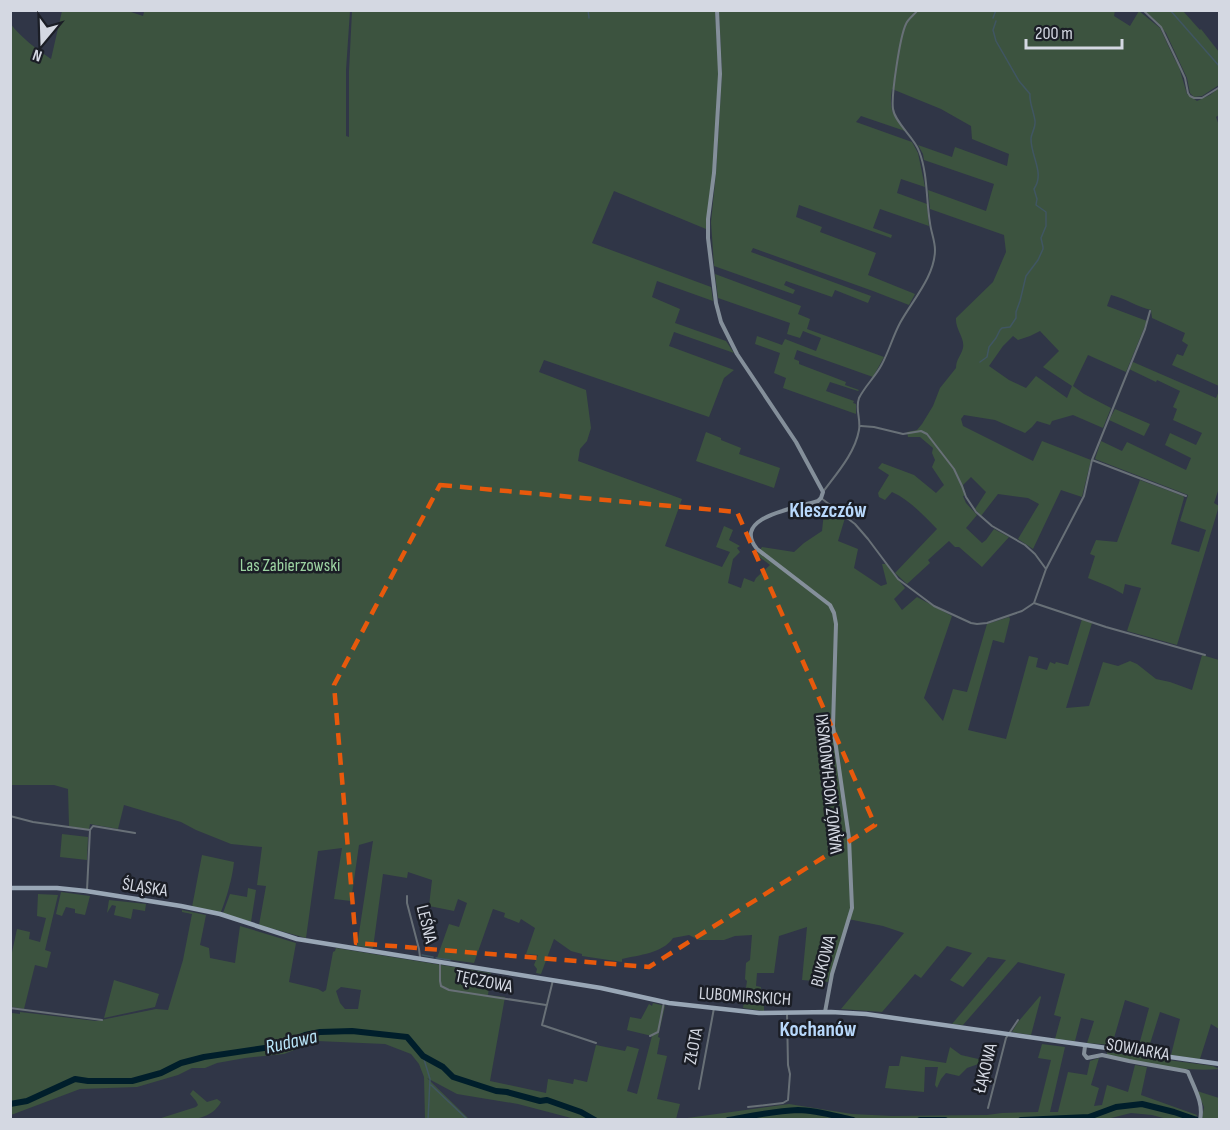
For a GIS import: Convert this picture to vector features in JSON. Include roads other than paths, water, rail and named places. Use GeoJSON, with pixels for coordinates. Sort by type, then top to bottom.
{"type":"FeatureCollection","features":[{"type":"Feature","properties":{"kind":"main road","name":"ŚLĄSKA"},"geometry":{"type":"LineString","coordinates":[[10,888],[57,888],[87,891],[214,912],[273,932]]}},
{"type":"Feature","properties":{"kind":"main road","name":"LUBOMIRSKICH"},"geometry":{"type":"LineString","coordinates":[[273,932],[305,940],[613,990],[664,1002],[759,1014],[825,1012],[879,1016],[1220,1065]]}},
{"type":"Feature","properties":{"kind":"street"},"geometry":{"type":"LineString","coordinates":[[717,10],[720,74],[708,229],[716,302],[722,322],[737,354],[796,442],[823,492]]}},
{"type":"Feature","properties":{"kind":"street"},"geometry":{"type":"LineString","coordinates":[[918,10],[906,23],[901,40],[893,110],[914,141],[924,170],[931,230],[936,247],[934,258],[927,277],[899,324],[881,365],[858,401],[860,426],[853,448],[821,498],[868,538],[898,579],[934,606],[970,623],[981,624],[1022,611],[1034,603],[1046,569],[1084,496],[1092,460],[1145,329],[1150,311]]}},
{"type":"Feature","properties":{"kind":"street"},"geometry":{"type":"LineString","coordinates":[[1143,10],[1161,27],[1185,78],[1188,93],[1194,98],[1202,98],[1220,87]]}},
{"type":"Feature","properties":{"kind":"street"},"geometry":{"type":"LineString","coordinates":[[860,426],[903,434],[921,431],[927,434],[954,469],[966,497],[976,512],[992,526],[1031,549],[1046,569]]}},
{"type":"Feature","properties":{"kind":"street"},"geometry":{"type":"LineString","coordinates":[[1092,460],[1186,496]]}},
{"type":"Feature","properties":{"kind":"street","name":"WĄWÓZ KOCHANOWSKI"},"geometry":{"type":"LineString","coordinates":[[821,498],[761,519],[751,533],[752,543],[757,549],[830,605],[834,613],[836,624],[833,726],[849,838],[852,896],[849,917]]}},
{"type":"Feature","properties":{"kind":"street"},"geometry":{"type":"LineString","coordinates":[[1034,603],[1106,627],[1205,655]]}},
{"type":"Feature","properties":{"kind":"street"},"geometry":{"type":"LineString","coordinates":[[10,816],[33,822],[90,830]]}},
{"type":"Feature","properties":{"kind":"street"},"geometry":{"type":"LineString","coordinates":[[87,891],[90,830],[93,826],[135,833]]}},
{"type":"Feature","properties":{"kind":"street","name":"LEŚNA"},"geometry":{"type":"LineString","coordinates":[[407,896],[420,958]]}},
{"type":"Feature","properties":{"kind":"street","name":"BUKOWA"},"geometry":{"type":"LineString","coordinates":[[825,1012],[832,974],[849,917]]}},
{"type":"Feature","properties":{"kind":"street","name":"TĘCZOWA"},"geometry":{"type":"LineString","coordinates":[[440,962],[441,986],[449,990],[546,1005]]}},
{"type":"Feature","properties":{"kind":"street"},"geometry":{"type":"LineString","coordinates":[[553,980],[542,1025],[596,1043]]}},
{"type":"Feature","properties":{"kind":"street"},"geometry":{"type":"LineString","coordinates":[[650,1036],[658,1032],[664,1002]]}},
{"type":"Feature","properties":{"kind":"street"},"geometry":{"type":"LineString","coordinates":[[10,1008],[102,1020]]}},
{"type":"Feature","properties":{"kind":"street","name":"ZŁOTA"},"geometry":{"type":"LineString","coordinates":[[699,1089],[714,1008]]}},
{"type":"Feature","properties":{"kind":"street"},"geometry":{"type":"LineString","coordinates":[[748,1107],[783,1103],[788,1100],[790,1074],[787,1014]]}},
{"type":"Feature","properties":{"kind":"street"},"geometry":{"type":"LineString","coordinates":[[1007,1035],[1018,1020]]}},
{"type":"Feature","properties":{"kind":"street","name":"ŁĄKOWA"},"geometry":{"type":"LineString","coordinates":[[988,1108],[1007,1035]]}},
{"type":"Feature","properties":{"kind":"street","name":"SOWIARKA"},"geometry":{"type":"LineString","coordinates":[[1085,1046],[1084,1054],[1087,1058],[1102,1055],[1188,1072],[1201,1105],[1200,1117]]}},
{"type":"Feature","properties":{"kind":"waterway"},"geometry":{"type":"LineString","coordinates":[[588,10],[589,18]]}},
{"type":"Feature","properties":{"kind":"waterway"},"geometry":{"type":"LineString","coordinates":[[993,18],[996,10]]}},
{"type":"Feature","properties":{"kind":"waterway"},"geometry":{"type":"LineString","coordinates":[[1170,10],[1220,67]]}},
{"type":"Feature","properties":{"kind":"waterway"},"geometry":{"type":"LineString","coordinates":[[980,362],[987,357],[989,347],[1000,330],[1010,327],[1016,318],[1026,276],[1043,249],[1041,238],[1046,226],[1046,212],[1036,205],[1034,189],[1038,171],[1031,137],[1035,124],[1030,94],[1019,81],[996,41],[993,30],[996,21]]}},
{"type":"Feature","properties":{"kind":"waterway"},"geometry":{"type":"LineString","coordinates":[[422,955],[433,957]]}},
{"type":"Feature","properties":{"kind":"waterway"},"geometry":{"type":"LineString","coordinates":[[436,958],[450,960]]}},
{"type":"Feature","properties":{"kind":"waterway","name":"Rudawa"},"geometry":{"type":"LineString","coordinates":[[10,1104],[27,1101],[75,1079],[132,1081],[204,1057],[278,1046],[305,1035],[320,1032],[352,1031],[407,1037],[423,1056],[443,1067],[453,1077],[496,1091],[540,1101],[547,1100],[581,1112],[595,1120]]}},
{"type":"Feature","properties":{"kind":"waterway"},"geometry":{"type":"LineString","coordinates":[[423,1056],[430,1079],[428,1120]]}},
{"type":"Feature","properties":{"kind":"waterway"},"geometry":{"type":"LineString","coordinates":[[431,1085],[468,1120]]}},
{"type":"Feature","properties":{"kind":"waterway","name":"Rudawa"},"geometry":{"type":"LineString","coordinates":[[1021,1120],[1089,1117],[1116,1107],[1142,1104],[1197,1120]]}},
{"type":"Feature","properties":{"kind":"waterway","name":"Rudawa"},"geometry":{"type":"LineString","coordinates":[[728,1120],[798,1110],[853,1120]]}},
{"type":"Feature","properties":{"kind":"waterway","name":"Rudawa"},"geometry":{"type":"LineString","coordinates":[[920,1120],[945,1120]]}},
{"type":"Feature","properties":{"kind":"district","name":"Kleszczów"},"geometry":{"type":"Point","coordinates":[828,510]}},
{"type":"Feature","properties":{"kind":"district","name":"Kochanów"},"geometry":{"type":"Point","coordinates":[818,1029]}},
{"type":"Feature","properties":{"kind":"park label","name":"Las Zabierzowski"},"geometry":{"type":"Point","coordinates":[290,565]}}]}
